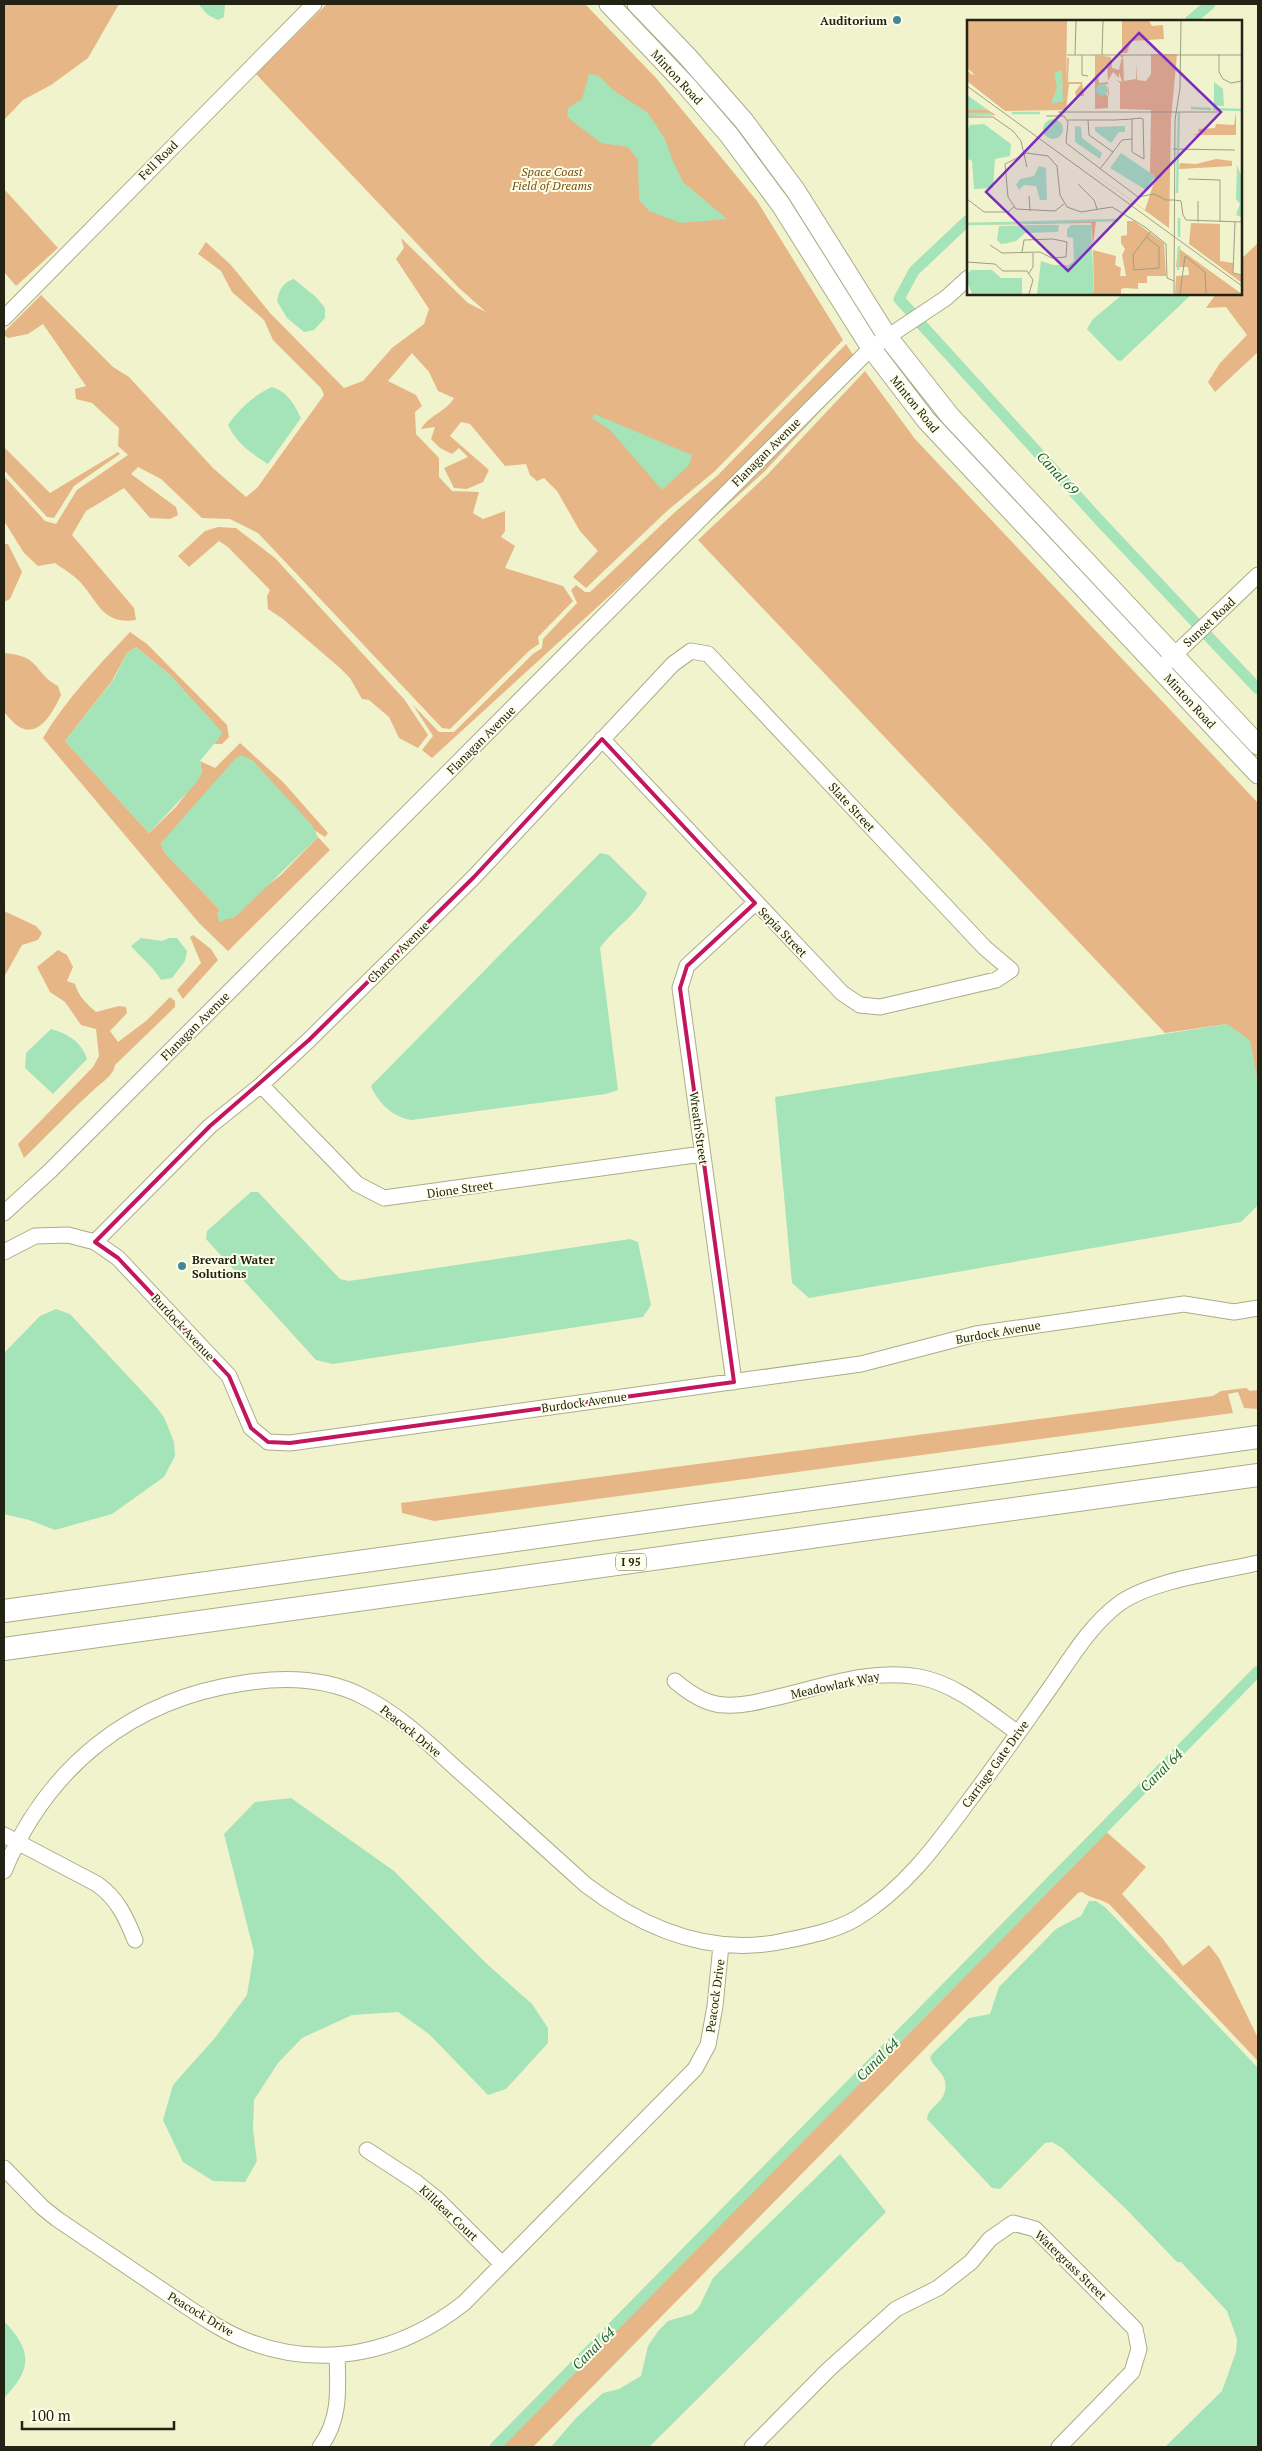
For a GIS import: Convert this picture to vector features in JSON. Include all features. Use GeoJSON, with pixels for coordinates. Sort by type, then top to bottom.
{"type":"FeatureCollection","features":[{"type":"Feature","properties":{"kind":"highway"},"geometry":{"type":"LineString","coordinates":[[4,1611],[1258,1437]]}},
{"type":"Feature","properties":{"kind":"highway","name":"I 95"},"geometry":{"type":"LineString","coordinates":[[4,1650],[1258,1475]]}},
{"type":"Feature","properties":{"kind":"main road","name":"Minton Road"},"geometry":{"type":"LineString","coordinates":[[609,4],[730,134],[781,205],[871,348],[926,420],[1258,774]]}},
{"type":"Feature","properties":{"kind":"main road","name":"Minton Road"},"geometry":{"type":"LineString","coordinates":[[637,4],[687,56],[744,121],[796,191],[887,336],[950,416],[1258,745]]}},
{"type":"Feature","properties":{"kind":"main road"},"geometry":{"type":"LineString","coordinates":[[687,56],[685,84],[713,85]]}},
{"type":"Feature","properties":{"kind":"street","name":"Fell Road"},"geometry":{"type":"LineString","coordinates":[[4,318],[314,4]]}},
{"type":"Feature","properties":{"kind":"street","name":"Flanagan Avenue"},"geometry":{"type":"LineString","coordinates":[[4,1214],[50,1171],[871,348],[946,298],[967,279]]}},
{"type":"Feature","properties":{"kind":"street","name":"Sunset Road"},"geometry":{"type":"LineString","coordinates":[[1160,669],[1258,576]]}},
{"type":"Feature","properties":{"kind":"street","name":"Charon Avenue"},"geometry":{"type":"LineString","coordinates":[[95,1242],[210,1126],[261,1085],[474,877],[673,664],[691,652]]}},
{"type":"Feature","properties":{"kind":"street","name":"Slate Street"},"geometry":{"type":"LineString","coordinates":[[691,652],[708,654],[985,948],[1011,970]]}},
{"type":"Feature","properties":{"kind":"street","name":"Sepia Street"},"geometry":{"type":"LineString","coordinates":[[602,739],[842,993],[860,1005],[880,1007],[996,980],[1011,970]]}},
{"type":"Feature","properties":{"kind":"street","name":"Wreath Street"},"geometry":{"type":"LineString","coordinates":[[734,1382],[680,988],[688,966],[755,903]]}},
{"type":"Feature","properties":{"kind":"street","name":"Dione Street"},"geometry":{"type":"LineString","coordinates":[[261,1085],[357,1184],[384,1198],[702,1154]]}},
{"type":"Feature","properties":{"kind":"street","name":"Burdock Avenue"},"geometry":{"type":"LineString","coordinates":[[4,1252],[35,1236],[68,1235],[95,1242],[118,1258],[229,1376],[251,1428],[268,1442],[290,1443],[861,1364],[976,1334],[1165,1306],[1184,1304],[1234,1312],[1258,1308]]}},
{"type":"Feature","properties":{"kind":"street","name":"Carriage Gate Drive"},"geometry":{"type":"LineString","coordinates":[[721,1945],[760,1946],[819,1934],[855,1919],[888,1897],[912,1874],[936,1846],[1094,1625],[1121,1602],[1148,1588],[1258,1563]]}},
{"type":"Feature","properties":{"kind":"street","name":"Meadowlark Way"},"geometry":{"type":"LineString","coordinates":[[675,1681],[704,1700],[724,1706],[749,1704],[866,1676],[894,1673],[922,1677],[960,1692],[1018,1733]]}},
{"type":"Feature","properties":{"kind":"street","name":"Peacock Drive"},"geometry":{"type":"LineString","coordinates":[[4,1871],[10,1838],[68,1771],[102,1739],[135,1718],[167,1702],[218,1687],[268,1679],[304,1680],[336,1686],[360,1695],[385,1708],[417,1733],[586,1885],[611,1904],[641,1922],[665,1932],[721,1945],[715,2006],[708,2045],[695,2069],[464,2303],[442,2320],[406,2340],[372,2350],[336,2356],[295,2354],[250,2342],[210,2322],[57,2219],[42,2207],[4,2168]]}},
{"type":"Feature","properties":{"kind":"street"},"geometry":{"type":"LineString","coordinates":[[10,1838],[98,1884],[111,1894],[127,1920],[135,1940]]}},
{"type":"Feature","properties":{"kind":"street","name":"Killdear Court"},"geometry":{"type":"LineString","coordinates":[[367,2150],[416,2182],[437,2199],[502,2264]]}},
{"type":"Feature","properties":{"kind":"street","name":"Watergrass Street"},"geometry":{"type":"LineString","coordinates":[[752,2447],[828,2370],[896,2309],[938,2288],[971,2262],[990,2239],[1013,2223],[1035,2229],[1135,2329],[1139,2349],[1132,2372],[1059,2447]]}},
{"type":"Feature","properties":{"kind":"street"},"geometry":{"type":"LineString","coordinates":[[320,2447],[329,2435],[335,2421],[338,2396],[336,2356]]}},
{"type":"Feature","properties":{"kind":"highlighted area"},"geometry":{"type":"Polygon","coordinates":[[[602,739],[755,903],[687,966],[680,988],[734,1382],[290,1443],[268,1442],[251,1428],[229,1376],[118,1258],[95,1242],[210,1126],[309,1040],[474,877],[602,739]]]}},
{"type":"Feature","properties":{"kind":"green space"},"geometry":{"type":"Polygon","coordinates":[[[4,4],[119,4],[88,58],[51,85],[23,100],[4,120],[4,4]]]}},
{"type":"Feature","properties":{"kind":"green space","name":"Space Coast Field of Dreams"},"geometry":{"type":"Polygon","coordinates":[[[327,4],[585,4],[656,78],[757,201],[843,340],[715,471],[667,511],[586,588],[573,577],[598,551],[580,531],[557,491],[544,478],[537,481],[530,475],[526,464],[505,466],[470,424],[461,422],[450,436],[489,470],[483,482],[467,489],[454,488],[444,468],[468,457],[459,448],[452,454],[440,448],[431,439],[435,427],[421,429],[428,420],[447,407],[454,398],[438,391],[429,372],[412,353],[388,381],[416,395],[422,406],[415,412],[416,434],[439,458],[439,477],[452,491],[479,492],[473,513],[483,519],[505,511],[505,531],[501,537],[515,546],[505,568],[563,586],[573,601],[538,637],[539,644],[530,650],[450,729],[442,728],[258,533],[230,519],[202,518],[161,479],[138,467],[131,474],[176,507],[178,515],[170,519],[150,518],[124,488],[86,511],[72,535],[134,608],[136,620],[125,621],[109,616],[78,580],[55,563],[38,566],[24,553],[4,521],[4,476],[45,521],[56,524],[77,490],[128,455],[118,446],[119,428],[92,403],[76,399],[75,389],[86,386],[43,324],[28,334],[8,338],[4,335],[4,332],[41,295],[113,367],[129,377],[213,468],[246,497],[257,488],[324,395],[321,388],[273,340],[264,320],[232,292],[221,271],[198,254],[206,242],[231,265],[270,313],[344,388],[363,381],[392,348],[424,324],[429,309],[396,259],[404,248],[401,238],[468,303],[486,312],[459,288],[256,74],[327,4]]]}},
{"type":"Feature","properties":{"kind":"green space"},"geometry":{"type":"Polygon","coordinates":[[[4,189],[58,248],[16,286],[4,272],[4,189]]]}},
{"type":"Feature","properties":{"kind":"green space"},"geometry":{"type":"Polygon","coordinates":[[[1258,243],[1258,352],[1215,392],[1208,382],[1220,363],[1247,335],[1226,307],[1206,308],[1215,295],[1242,295],[1242,258],[1258,243]]]}},
{"type":"Feature","properties":{"kind":"green space"},"geometry":{"type":"Polygon","coordinates":[[[846,344],[861,367],[765,471],[698,532],[691,525],[675,536],[432,758],[422,750],[433,736],[413,705],[439,732],[454,732],[533,654],[542,648],[543,639],[577,603],[571,590],[576,585],[585,592],[590,592],[675,512],[718,475],[846,344]]]}},
{"type":"Feature","properties":{"kind":"green space"},"geometry":{"type":"Polygon","coordinates":[[[865,371],[915,439],[1258,803],[1258,1084],[1227,1024],[1165,1033],[698,540],[768,474],[865,371]]]}},
{"type":"Feature","properties":{"kind":"green space"},"geometry":{"type":"Polygon","coordinates":[[[4,447],[50,493],[118,452],[120,454],[74,486],[54,518],[47,517],[4,470],[4,447]]]}},
{"type":"Feature","properties":{"kind":"green space"},"geometry":{"type":"Polygon","coordinates":[[[218,527],[236,528],[275,558],[404,699],[428,735],[418,748],[399,738],[389,717],[369,700],[362,699],[350,678],[340,668],[283,619],[268,609],[267,596],[270,590],[228,547],[219,541],[189,567],[178,556],[205,531],[218,527]]]}},
{"type":"Feature","properties":{"kind":"green space"},"geometry":{"type":"Polygon","coordinates":[[[4,544],[8,544],[22,572],[10,599],[4,602],[4,544]]]}},
{"type":"Feature","properties":{"kind":"green space"},"geometry":{"type":"Polygon","coordinates":[[[130,632],[147,644],[227,725],[229,737],[222,744],[214,744],[222,733],[170,675],[136,647],[127,653],[112,681],[65,741],[149,833],[176,807],[202,773],[200,761],[215,768],[240,743],[284,783],[328,833],[325,837],[314,830],[252,760],[161,843],[164,852],[219,909],[220,922],[281,875],[318,837],[330,850],[228,951],[199,923],[43,738],[72,696],[130,632]]]}},
{"type":"Feature","properties":{"kind":"green space"},"geometry":{"type":"Polygon","coordinates":[[[4,653],[31,661],[44,676],[58,686],[61,695],[50,715],[33,729],[18,726],[4,712],[4,653]]]}},
{"type":"Feature","properties":{"kind":"green space"},"geometry":{"type":"Polygon","coordinates":[[[4,911],[36,926],[42,933],[38,940],[22,945],[4,977],[4,911]]]}},
{"type":"Feature","properties":{"kind":"green space"},"geometry":{"type":"Polygon","coordinates":[[[193,935],[211,949],[218,960],[183,999],[177,990],[201,963],[190,937],[193,935]]]}},
{"type":"Feature","properties":{"kind":"green space"},"geometry":{"type":"Polygon","coordinates":[[[58,950],[67,955],[73,967],[67,981],[75,984],[86,1003],[96,1012],[119,1006],[126,1007],[127,1013],[110,1031],[118,1042],[146,1021],[170,997],[175,1001],[175,1007],[115,1065],[108,1077],[24,1158],[18,1144],[93,1067],[99,1056],[96,1029],[81,1025],[65,1002],[50,992],[37,967],[58,950]]]}},
{"type":"Feature","properties":{"kind":"green space"},"geometry":{"type":"Polygon","coordinates":[[[1246,1388],[1250,1391],[1258,1390],[1258,1409],[1244,1408],[1238,1392],[1228,1394],[1233,1413],[434,1521],[402,1513],[401,1503],[1213,1396],[1221,1391],[1246,1388]]]}},
{"type":"Feature","properties":{"kind":"green space"},"geometry":{"type":"Polygon","coordinates":[[[1102,1828],[1146,1867],[1122,1894],[1163,1939],[1183,1966],[1209,1945],[1219,1958],[1258,2038],[1258,2061],[1109,1904],[1082,1892],[1078,1893],[533,2447],[497,2447],[1102,1828]]]}},
{"type":"Feature","properties":{"kind":"shaded area"},"geometry":{"type":"Polygon","coordinates":[[[198,4],[225,4],[224,17],[218,20],[208,15],[198,4]]]}},
{"type":"Feature","properties":{"kind":"shaded area"},"geometry":{"type":"Polygon","coordinates":[[[589,74],[598,75],[613,90],[648,113],[665,139],[683,182],[727,219],[681,223],[649,211],[639,200],[638,160],[628,147],[601,143],[567,117],[568,108],[582,99],[589,74]]]}},
{"type":"Feature","properties":{"kind":"shaded area"},"geometry":{"type":"Polygon","coordinates":[[[294,279],[316,297],[325,308],[325,318],[314,330],[304,332],[287,318],[277,301],[282,287],[294,279]]]}},
{"type":"Feature","properties":{"kind":"shaded area"},"geometry":{"type":"Polygon","coordinates":[[[1122,295],[1191,295],[1121,361],[1117,360],[1087,329],[1093,319],[1122,295]]]}},
{"type":"Feature","properties":{"kind":"shaded area"},"geometry":{"type":"Polygon","coordinates":[[[272,387],[286,395],[301,418],[268,464],[240,443],[228,425],[247,403],[272,387]]]}},
{"type":"Feature","properties":{"kind":"shaded area"},"geometry":{"type":"Polygon","coordinates":[[[594,414],[692,455],[689,465],[662,490],[610,430],[592,418],[594,414]]]}},
{"type":"Feature","properties":{"kind":"shaded area"},"geometry":{"type":"Polygon","coordinates":[[[136,647],[170,675],[223,733],[200,761],[202,773],[197,782],[149,833],[65,741],[114,679],[127,653],[136,647]]]}},
{"type":"Feature","properties":{"kind":"shaded area"},"geometry":{"type":"Polygon","coordinates":[[[241,755],[252,760],[312,825],[318,837],[234,918],[220,922],[217,915],[219,909],[164,852],[161,843],[234,760],[241,755]]]}},
{"type":"Feature","properties":{"kind":"shaded area"},"geometry":{"type":"Polygon","coordinates":[[[600,853],[609,855],[647,893],[638,908],[600,948],[618,1090],[606,1094],[411,1120],[398,1116],[387,1108],[371,1086],[600,853]]]}},
{"type":"Feature","properties":{"kind":"shaded area"},"geometry":{"type":"Polygon","coordinates":[[[141,938],[162,941],[169,938],[177,938],[187,951],[185,961],[172,978],[161,980],[131,946],[141,938]]]}},
{"type":"Feature","properties":{"kind":"shaded area"},"geometry":{"type":"Polygon","coordinates":[[[1227,1024],[1250,1040],[1258,1082],[1258,1205],[1241,1222],[809,1298],[792,1283],[775,1097],[1227,1024]]]}},
{"type":"Feature","properties":{"kind":"shaded area"},"geometry":{"type":"Polygon","coordinates":[[[51,1029],[73,1039],[81,1047],[87,1059],[53,1094],[25,1068],[26,1053],[51,1029]]]}},
{"type":"Feature","properties":{"kind":"shaded area"},"geometry":{"type":"Polygon","coordinates":[[[251,1192],[258,1192],[340,1279],[349,1281],[630,1239],[638,1242],[651,1305],[643,1317],[333,1364],[316,1360],[206,1239],[207,1231],[251,1192]]]}},
{"type":"Feature","properties":{"kind":"shaded area"},"geometry":{"type":"Polygon","coordinates":[[[56,1309],[70,1314],[152,1402],[164,1417],[174,1442],[175,1456],[164,1477],[112,1514],[55,1530],[29,1520],[4,1514],[4,1353],[40,1316],[56,1309]]]}},
{"type":"Feature","properties":{"kind":"shaded area"},"geometry":{"type":"Polygon","coordinates":[[[291,1798],[394,1871],[487,1964],[532,2004],[548,2028],[548,2043],[506,2089],[488,2095],[429,2034],[398,2012],[352,2015],[302,2038],[278,2063],[254,2100],[253,2130],[257,2161],[245,2182],[213,2181],[183,2162],[163,2120],[173,2085],[214,2039],[247,1995],[254,1952],[224,1834],[255,1802],[291,1798]]]}},
{"type":"Feature","properties":{"kind":"shaded area"},"geometry":{"type":"Polygon","coordinates":[[[1089,1901],[1096,1901],[1106,1908],[1258,2068],[1258,2447],[1165,2447],[1222,2391],[1236,2352],[1237,2339],[1227,2311],[1181,2262],[1177,2262],[1128,2211],[1062,2148],[1052,2142],[1045,2143],[1000,2189],[992,2188],[927,2119],[928,2114],[944,2094],[945,2088],[944,2078],[930,2057],[969,2018],[990,2014],[999,1987],[1056,1929],[1081,1916],[1089,1901]]]}},
{"type":"Feature","properties":{"kind":"shaded area"},"geometry":{"type":"Polygon","coordinates":[[[840,2154],[886,2212],[649,2447],[551,2447],[576,2418],[603,2393],[619,2389],[641,2376],[648,2346],[659,2330],[668,2321],[692,2314],[699,2307],[713,2278],[840,2154]]]}},
{"type":"Feature","properties":{"kind":"shaded area"},"geometry":{"type":"Polygon","coordinates":[[[4,2321],[20,2341],[25,2360],[20,2378],[4,2398],[4,2321]]]}},
{"type":"Feature","properties":{"kind":"waterway"},"geometry":{"type":"LineString","coordinates":[[1191,20],[1210,4]]}},
{"type":"Feature","properties":{"kind":"waterway"},"geometry":{"type":"LineString","coordinates":[[910,311],[899,299],[914,271],[967,221]]}},
{"type":"Feature","properties":{"kind":"waterway","name":"Canal 69"},"geometry":{"type":"LineString","coordinates":[[921,324],[1100,521],[1196,623]]}},
{"type":"Feature","properties":{"kind":"waterway","name":"Canal 69"},"geometry":{"type":"LineString","coordinates":[[1207,635],[1258,689]]}},
{"type":"Feature","properties":{"kind":"waterway","name":"Canal 64"},"geometry":{"type":"LineString","coordinates":[[495,2447],[1258,1671]]}},
{"type":"Feature","properties":{"kind":"place","name":"Auditorium"},"geometry":{"type":"Point","coordinates":[897,20]}},
{"type":"Feature","properties":{"kind":"place","name":"Brevard Water Solutions"},"geometry":{"type":"Point","coordinates":[182,1266]}}]}
